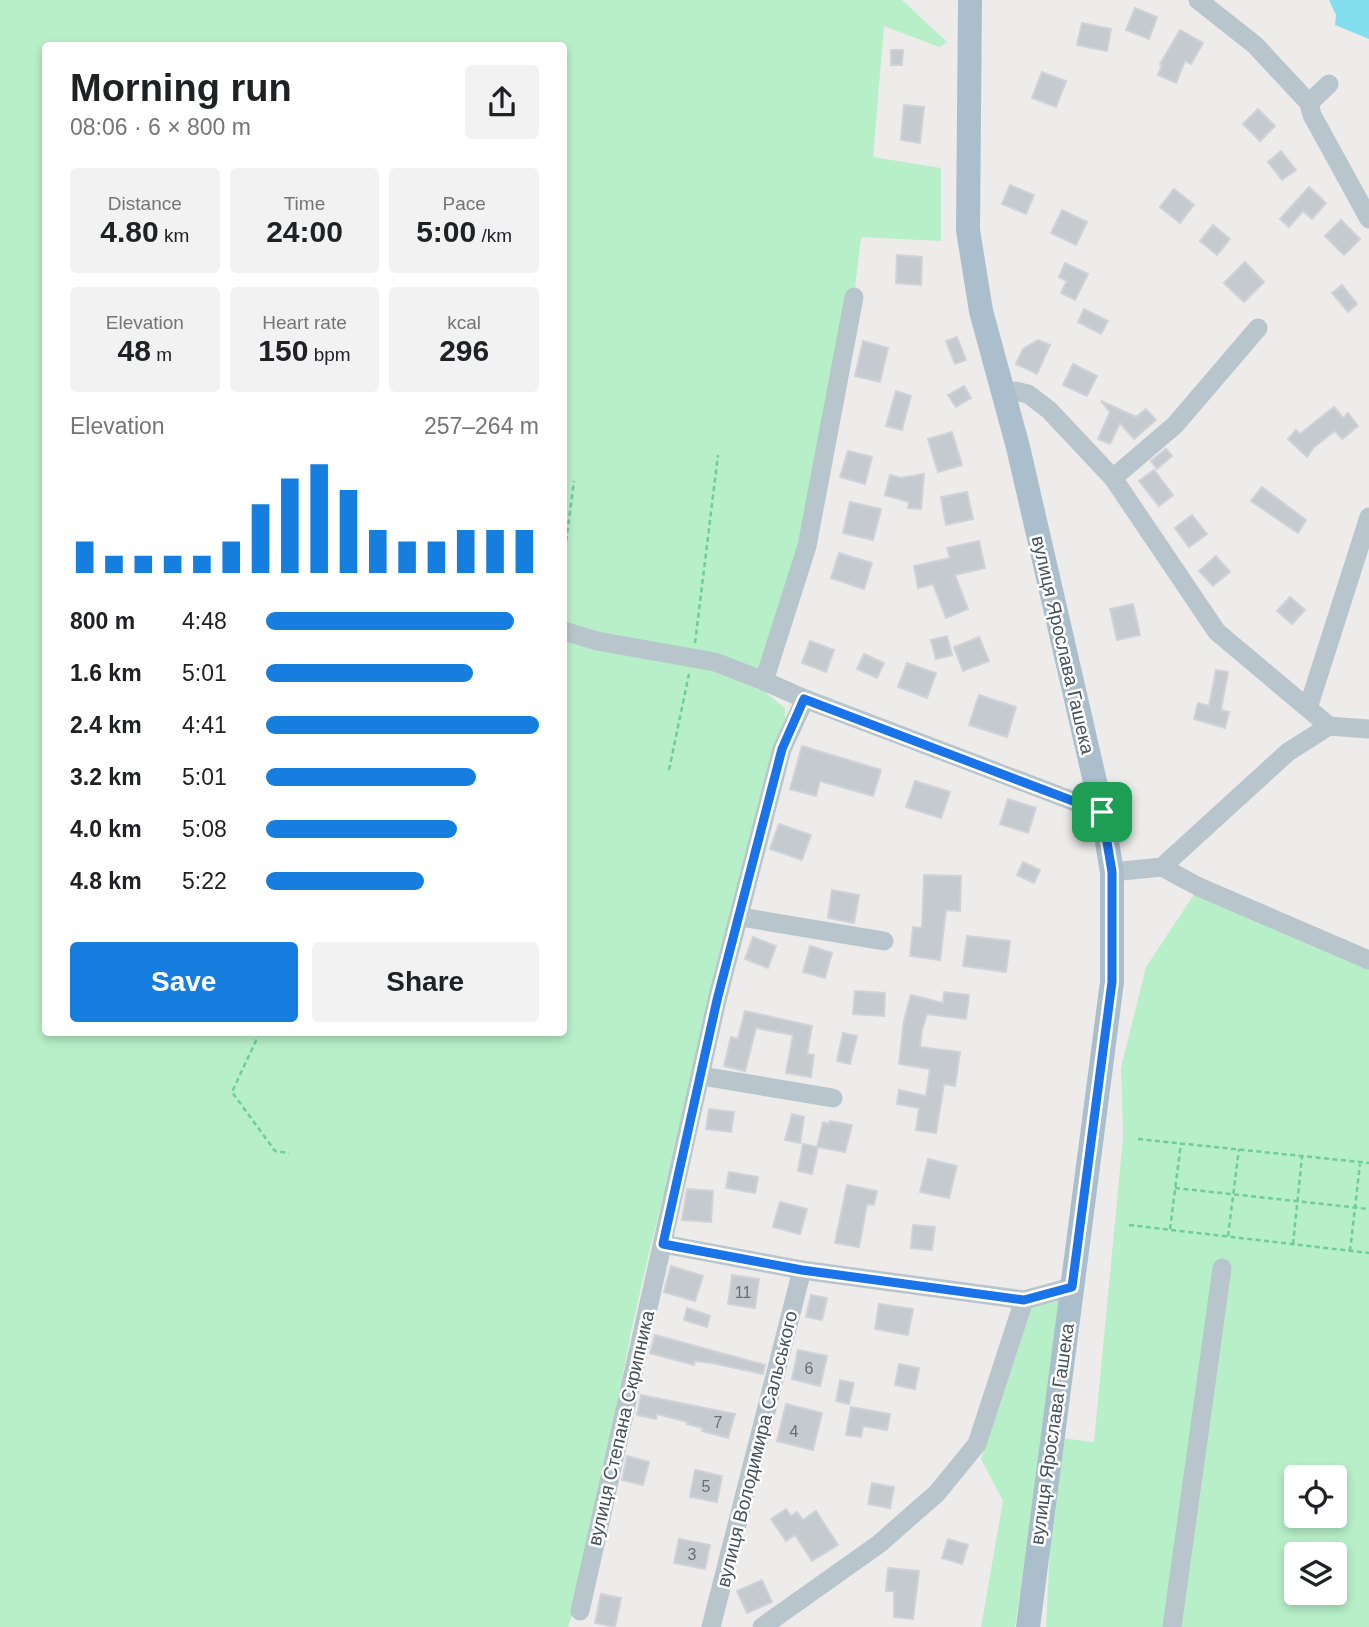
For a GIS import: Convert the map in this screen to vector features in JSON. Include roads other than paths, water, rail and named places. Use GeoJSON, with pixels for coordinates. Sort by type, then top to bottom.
{"type":"FeatureCollection","features":[{"type":"Feature","properties":{"kind":"main road","name":"вулиця Ярослава Гашека"},"geometry":{"type":"LineString","coordinates":[[970,0],[967,37],[968,230],[981,311],[1102,812],[1112,872],[1112,982],[1028,1627]]}},
{"type":"Feature","properties":{"kind":"street"},"geometry":{"type":"LineString","coordinates":[[1198,0],[1255,45],[1309,103],[1312,115],[1369,219]]}},
{"type":"Feature","properties":{"kind":"street"},"geometry":{"type":"LineString","coordinates":[[1309,103],[1329,84]]}},
{"type":"Feature","properties":{"kind":"street"},"geometry":{"type":"LineString","coordinates":[[764,681],[807,546],[854,296]]}},
{"type":"Feature","properties":{"kind":"street"},"geometry":{"type":"LineString","coordinates":[[1113,478],[1175,425],[1258,328]]}},
{"type":"Feature","properties":{"kind":"street"},"geometry":{"type":"LineString","coordinates":[[1003,394],[1015,391],[1028,394],[1049,410],[1113,478],[1217,632],[1329,726],[1369,729]]}},
{"type":"Feature","properties":{"kind":"street"},"geometry":{"type":"LineString","coordinates":[[1308,708],[1369,517]]}},
{"type":"Feature","properties":{"kind":"street"},"geometry":{"type":"LineString","coordinates":[[567,632],[597,642],[693,658],[764,681],[804,699],[1102,812]]}},
{"type":"Feature","properties":{"kind":"street","name":"вулиця Степана Скрипника"},"geometry":{"type":"LineString","coordinates":[[580,1611],[717,1000],[741,917],[782,749],[804,699]]}},
{"type":"Feature","properties":{"kind":"street"},"geometry":{"type":"LineString","coordinates":[[1162,867],[1288,752],[1329,726]]}},
{"type":"Feature","properties":{"kind":"street"},"geometry":{"type":"LineString","coordinates":[[1112,872],[1162,867],[1199,887],[1369,960]]}},
{"type":"Feature","properties":{"kind":"street"},"geometry":{"type":"LineString","coordinates":[[741,917],[884,941]]}},
{"type":"Feature","properties":{"kind":"street"},"geometry":{"type":"LineString","coordinates":[[702,1076],[833,1098]]}},
{"type":"Feature","properties":{"kind":"street"},"geometry":{"type":"LineString","coordinates":[[663,1244],[802,1270],[1024,1300],[1072,1287]]}},
{"type":"Feature","properties":{"kind":"street"},"geometry":{"type":"LineString","coordinates":[[1171,1627],[1222,1268]]}},
{"type":"Feature","properties":{"kind":"street","name":"вулиця Володимира Сальського"},"geometry":{"type":"LineString","coordinates":[[711,1627],[802,1270]]}},
{"type":"Feature","properties":{"kind":"street"},"geometry":{"type":"LineString","coordinates":[[762,1627],[879,1544],[937,1493],[977,1444],[1024,1300]]}},
{"type":"Feature","properties":{"kind":"water"},"geometry":{"type":"Polygon","coordinates":[[[1329,0],[1369,0],[1369,39],[1335,25],[1336,15],[1329,0]]]}}]}
